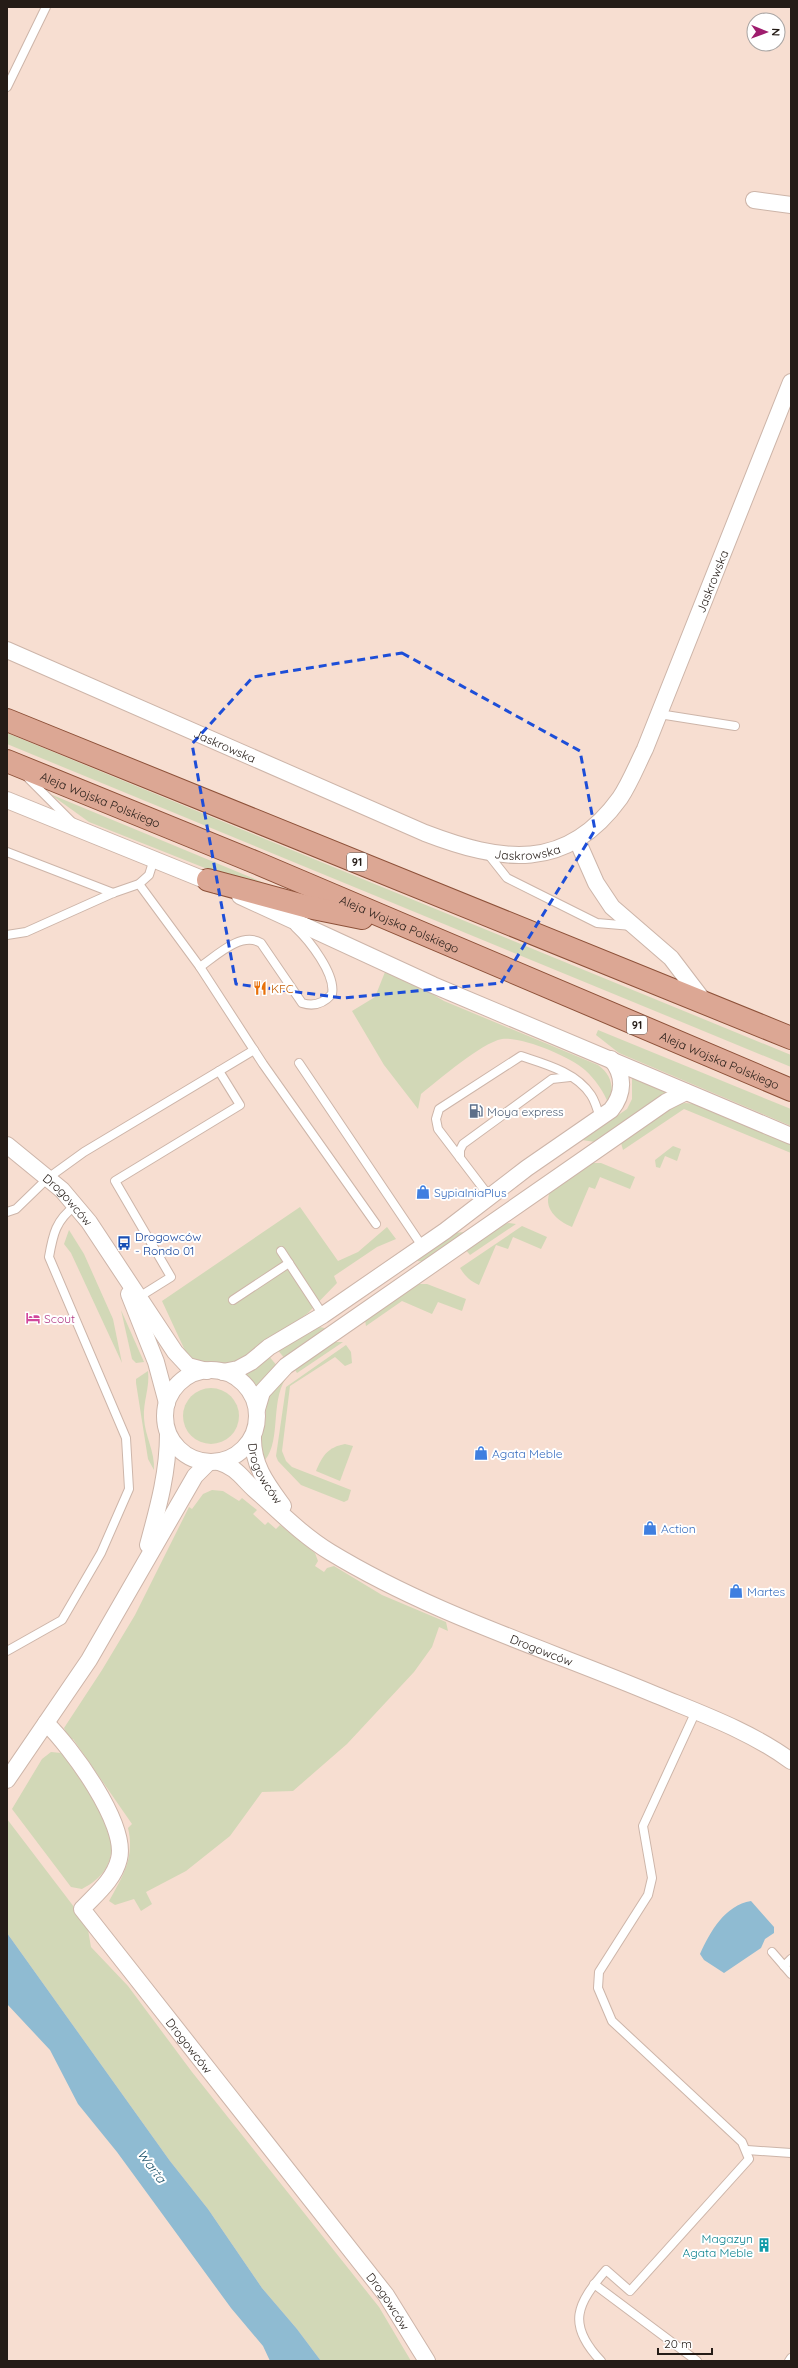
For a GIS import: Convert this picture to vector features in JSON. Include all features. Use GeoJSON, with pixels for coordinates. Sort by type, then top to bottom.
{"type":"FeatureCollection","features":[{"type":"Feature","properties":{"kind":"main road","name":"91"},"geometry":{"type":"LineString","coordinates":[[7,720],[791,1038]]}},
{"type":"Feature","properties":{"kind":"main road","name":"Aleja Wojska Polskiego"},"geometry":{"type":"LineString","coordinates":[[10,762],[407,927],[791,1090]]}},
{"type":"Feature","properties":{"kind":"main road"},"geometry":{"type":"LineString","coordinates":[[208,880],[308,907],[407,927]]}},
{"type":"Feature","properties":{"kind":"street"},"geometry":{"type":"LineString","coordinates":[[754,200],[791,205]]}},
{"type":"Feature","properties":{"kind":"street","name":"Jaskrowska"},"geometry":{"type":"LineString","coordinates":[[7,650],[425,833],[464,848],[504,856],[554,850],[577,840],[599,823],[620,797],[645,749],[791,382]]}},
{"type":"Feature","properties":{"kind":"street"},"geometry":{"type":"LineString","coordinates":[[7,800],[208,880],[285,918],[433,985],[791,1136]]}},
{"type":"Feature","properties":{"kind":"street"},"geometry":{"type":"LineString","coordinates":[[577,840],[596,883],[612,907],[632,926],[671,958],[706,1004]]}},
{"type":"Feature","properties":{"kind":"street"},"geometry":{"type":"LineString","coordinates":[[223,1372],[238,1369],[251,1362],[269,1347],[323,1315],[611,1110],[620,1094],[621,1078],[611,1059]]}},
{"type":"Feature","properties":{"kind":"street"},"geometry":{"type":"LineString","coordinates":[[11,1774],[89,1660],[122,1605],[144,1562],[195,1476],[214,1462],[233,1457],[245,1448],[253,1436],[257,1423],[257,1409],[262,1392],[286,1366],[666,1102],[686,1092]]}},
{"type":"Feature","properties":{"kind":"street","name":"Drogowców"},"geometry":{"type":"LineString","coordinates":[[7,1146],[48,1178],[89,1222],[176,1352],[188,1366],[207,1370]]}},
{"type":"Feature","properties":{"kind":"street","name":"Drogowców"},"geometry":{"type":"LineString","coordinates":[[118,1265],[156,1362],[167,1403]]}},
{"type":"Feature","properties":{"kind":"street"},"geometry":{"type":"LineString","coordinates":[[144,1562],[164,1484],[168,1460],[168,1434],[165,1418],[167,1403],[176,1387],[189,1376],[207,1370],[223,1372],[239,1379],[250,1392],[257,1409]]}},
{"type":"Feature","properties":{"kind":"street"},"geometry":{"type":"LineString","coordinates":[[168,1434],[182,1452],[192,1458],[214,1462]]}},
{"type":"Feature","properties":{"kind":"street","name":"Drogowców"},"geometry":{"type":"LineString","coordinates":[[253,1436],[253,1451],[260,1472],[297,1528]]}},
{"type":"Feature","properties":{"kind":"street","name":"Drogowców"},"geometry":{"type":"LineString","coordinates":[[214,1462],[231,1466],[297,1528],[318,1545],[349,1564],[438,1608],[696,1711],[753,1736],[791,1761]]}},
{"type":"Feature","properties":{"kind":"street","name":"Drogowców"},"geometry":{"type":"LineString","coordinates":[[46,1724],[79,1762],[106,1806],[120,1838],[120,1857],[114,1875],[82,1909],[386,2294],[427,2361]]}},
{"type":"Feature","properties":{"kind":"lane"},"geometry":{"type":"LineString","coordinates":[[7,87],[46,7]]}},
{"type":"Feature","properties":{"kind":"lane"},"geometry":{"type":"LineString","coordinates":[[660,714],[735,726]]}},
{"type":"Feature","properties":{"kind":"lane"},"geometry":{"type":"LineString","coordinates":[[10,762],[79,829]]}},
{"type":"Feature","properties":{"kind":"lane"},"geometry":{"type":"LineString","coordinates":[[7,852],[113,893]]}},
{"type":"Feature","properties":{"kind":"lane"},"geometry":{"type":"LineString","coordinates":[[488,854],[507,878],[597,923],[632,926]]}},
{"type":"Feature","properties":{"kind":"lane"},"geometry":{"type":"LineString","coordinates":[[7,935],[26,932],[113,893],[139,884],[148,875],[154,859]]}},
{"type":"Feature","properties":{"kind":"lane"},"geometry":{"type":"LineString","coordinates":[[139,884],[200,967],[254,1050],[376,1224]]}},
{"type":"Feature","properties":{"kind":"lane"},"geometry":{"type":"LineString","coordinates":[[200,967],[242,940],[255,940],[261,943],[302,1003],[315,1004],[326,1001],[332,994],[332,978],[305,936],[285,918]]}},
{"type":"Feature","properties":{"kind":"lane"},"geometry":{"type":"LineString","coordinates":[[7,1212],[16,1209],[48,1178],[84,1152],[254,1050]]}},
{"type":"Feature","properties":{"kind":"lane"},"geometry":{"type":"LineString","coordinates":[[489,1196],[438,1129],[436,1119],[439,1109],[521,1056],[549,1066],[571,1077],[591,1095],[600,1118]]}},
{"type":"Feature","properties":{"kind":"lane"},"geometry":{"type":"LineString","coordinates":[[299,1063],[422,1246]]}},
{"type":"Feature","properties":{"kind":"lane"},"geometry":{"type":"LineString","coordinates":[[139,1297],[171,1277],[114,1181],[240,1105],[219,1071]]}},
{"type":"Feature","properties":{"kind":"lane"},"geometry":{"type":"LineString","coordinates":[[460,1158],[460,1150],[463,1144],[552,1079],[571,1077]]}},
{"type":"Feature","properties":{"kind":"lane"},"geometry":{"type":"LineString","coordinates":[[7,1651],[62,1620],[101,1553],[129,1489],[126,1438],[49,1257],[52,1241],[62,1215],[75,1206]]}},
{"type":"Feature","properties":{"kind":"lane"},"geometry":{"type":"LineString","coordinates":[[281,1251],[323,1315]]}},
{"type":"Feature","properties":{"kind":"lane"},"geometry":{"type":"LineString","coordinates":[[234,1300],[289,1263]]}},
{"type":"Feature","properties":{"kind":"lane"},"geometry":{"type":"LineString","coordinates":[[601,2361],[583,2337],[579,2322],[580,2306],[586,2294],[606,2270],[630,2291],[749,2158],[747,2150],[742,2142],[612,2021],[598,1988],[599,1972],[648,1896],[652,1878],[643,1826],[696,1711]]}},
{"type":"Feature","properties":{"kind":"lane"},"geometry":{"type":"LineString","coordinates":[[772,1952],[791,1974]]}},
{"type":"Feature","properties":{"kind":"lane"},"geometry":{"type":"LineString","coordinates":[[784,1966],[791,1959]]}},
{"type":"Feature","properties":{"kind":"lane"},"geometry":{"type":"LineString","coordinates":[[747,2150],[791,2152]]}},
{"type":"Feature","properties":{"kind":"lane"},"geometry":{"type":"LineString","coordinates":[[594,2284],[697,2361]]}},
{"type":"Feature","properties":{"kind":"highlighted area"},"geometry":{"type":"Polygon","coordinates":[[[402,653],[580,751],[595,830],[501,983],[343,998],[236,984],[192,744],[253,677],[402,653]]]}},
{"type":"Feature","properties":{"kind":"green space"},"geometry":{"type":"Polygon","coordinates":[[[7,733],[791,1055],[791,1067],[7,744],[7,733]]]}},
{"type":"Feature","properties":{"kind":"green space"},"geometry":{"type":"Polygon","coordinates":[[[50,794],[281,890],[225,876],[89,822],[50,794]]]}},
{"type":"Feature","properties":{"kind":"green space"},"geometry":{"type":"Polygon","coordinates":[[[387,967],[444,1001],[598,1065],[607,1074],[611,1083],[612,1094],[609,1105],[605,1095],[596,1082],[585,1070],[569,1059],[533,1044],[510,1039],[502,1039],[483,1047],[472,1054],[421,1094],[418,1109],[384,1065],[352,1011],[375,997],[387,967]]]}},
{"type":"Feature","properties":{"kind":"green space"},"geometry":{"type":"Polygon","coordinates":[[[598,1030],[791,1109],[791,1126],[619,1053],[596,1035],[598,1030]]]}},
{"type":"Feature","properties":{"kind":"green space"},"geometry":{"type":"Polygon","coordinates":[[[632,1077],[667,1092],[595,1142],[582,1140],[627,1109],[632,1099],[632,1077]]]}},
{"type":"Feature","properties":{"kind":"green space"},"geometry":{"type":"Polygon","coordinates":[[[677,1104],[694,1104],[791,1144],[791,1153],[684,1109],[623,1150],[621,1143],[622,1138],[677,1104]]]}},
{"type":"Feature","properties":{"kind":"green space"},"geometry":{"type":"Polygon","coordinates":[[[673,1146],[681,1149],[677,1161],[665,1156],[660,1168],[656,1167],[655,1160],[673,1146]]]}},
{"type":"Feature","properties":{"kind":"green space"},"geometry":{"type":"Polygon","coordinates":[[[589,1163],[601,1163],[635,1177],[630,1189],[600,1177],[595,1189],[589,1187],[572,1227],[561,1221],[552,1213],[548,1203],[548,1197],[553,1187],[589,1163]]]}},
{"type":"Feature","properties":{"kind":"green space"},"geometry":{"type":"Polygon","coordinates":[[[300,1207],[338,1261],[358,1252],[387,1227],[396,1239],[377,1247],[334,1276],[337,1283],[308,1313],[241,1362],[214,1364],[200,1362],[188,1357],[162,1301],[300,1207]]]}},
{"type":"Feature","properties":{"kind":"green space"},"geometry":{"type":"Polygon","coordinates":[[[501,1224],[516,1224],[470,1255],[465,1249],[501,1224]]]}},
{"type":"Feature","properties":{"kind":"green space"},"geometry":{"type":"Polygon","coordinates":[[[522,1226],[547,1237],[541,1249],[513,1237],[508,1249],[496,1245],[479,1285],[470,1280],[460,1268],[522,1226]]]}},
{"type":"Feature","properties":{"kind":"green space"},"geometry":{"type":"Polygon","coordinates":[[[69,1230],[84,1254],[113,1319],[122,1363],[71,1253],[64,1244],[69,1230]]]}},
{"type":"Feature","properties":{"kind":"green space"},"geometry":{"type":"Polygon","coordinates":[[[471,1231],[427,1262],[417,1261],[456,1233],[471,1231]]]}},
{"type":"Feature","properties":{"kind":"green space"},"geometry":{"type":"Polygon","coordinates":[[[414,1284],[427,1284],[466,1299],[462,1311],[438,1302],[432,1314],[402,1301],[366,1326],[365,1320],[414,1284]]]}},
{"type":"Feature","properties":{"kind":"green space"},"geometry":{"type":"Polygon","coordinates":[[[121,1310],[144,1362],[136,1363],[132,1359],[121,1310]]]}},
{"type":"Feature","properties":{"kind":"green space"},"geometry":{"type":"Polygon","coordinates":[[[315,1326],[329,1329],[286,1360],[276,1348],[315,1326]]]}},
{"type":"Feature","properties":{"kind":"green space"},"geometry":{"type":"Polygon","coordinates":[[[335,1342],[343,1342],[297,1373],[294,1368],[335,1342]]]}},
{"type":"Feature","properties":{"kind":"green space"},"geometry":{"type":"Polygon","coordinates":[[[346,1345],[351,1352],[352,1363],[345,1366],[335,1357],[290,1386],[282,1451],[286,1461],[292,1467],[351,1490],[348,1500],[344,1502],[301,1485],[278,1461],[276,1456],[286,1387],[346,1345]]]}},
{"type":"Feature","properties":{"kind":"green space"},"geometry":{"type":"Polygon","coordinates":[[[268,1355],[278,1367],[256,1386],[245,1374],[268,1355]]]}},
{"type":"Feature","properties":{"kind":"green space"},"geometry":{"type":"Polygon","coordinates":[[[148,1371],[144,1418],[153,1457],[154,1470],[148,1459],[136,1383],[136,1379],[148,1371]]]}},
{"type":"Feature","properties":{"kind":"green space"},"geometry":{"type":"Polygon","coordinates":[[[284,1376],[286,1378],[278,1399],[272,1446],[268,1456],[261,1464],[259,1440],[265,1424],[267,1398],[284,1376]]]}},
{"type":"Feature","properties":{"kind":"green space"},"geometry":{"type":"Polygon","coordinates":[[[211,1388],[222,1390],[231,1396],[237,1405],[239,1416],[237,1427],[231,1436],[222,1442],[211,1444],[200,1442],[191,1436],[185,1427],[183,1416],[185,1405],[191,1396],[200,1390],[211,1388]]]}},
{"type":"Feature","properties":{"kind":"green space"},"geometry":{"type":"Polygon","coordinates":[[[345,1444],[353,1446],[340,1481],[316,1471],[326,1453],[334,1447],[345,1444]]]}},
{"type":"Feature","properties":{"kind":"green space"},"geometry":{"type":"Polygon","coordinates":[[[212,1490],[223,1491],[239,1501],[242,1498],[257,1510],[253,1514],[265,1525],[268,1522],[276,1529],[280,1525],[315,1553],[318,1561],[315,1566],[324,1572],[327,1568],[334,1566],[382,1595],[446,1622],[448,1631],[439,1627],[432,1647],[414,1672],[347,1744],[293,1791],[262,1792],[230,1836],[186,1871],[146,1892],[152,1904],[141,1911],[134,1899],[115,1905],[109,1901],[123,1875],[129,1857],[130,1838],[128,1828],[132,1824],[73,1739],[70,1740],[64,1728],[102,1670],[135,1615],[189,1507],[192,1509],[203,1494],[212,1490]]]}},
{"type":"Feature","properties":{"kind":"green space"},"geometry":{"type":"Polygon","coordinates":[[[51,1752],[61,1753],[89,1792],[107,1827],[111,1844],[109,1861],[100,1876],[82,1889],[71,1887],[12,1809],[42,1759],[51,1752]]]}},
{"type":"Feature","properties":{"kind":"green space"},"geometry":{"type":"Polygon","coordinates":[[[7,1819],[87,1924],[91,1947],[128,1986],[192,2072],[379,2307],[411,2361],[321,2361],[297,2329],[262,2288],[208,2209],[170,2161],[7,1933],[7,1819]]]}},
{"type":"Feature","properties":{"kind":"water"},"geometry":{"type":"Polygon","coordinates":[[[751,1901],[774,1927],[774,1933],[765,1939],[761,1948],[724,1973],[704,1960],[700,1954],[714,1929],[726,1914],[733,1908],[751,1901]]]}},
{"type":"Feature","properties":{"kind":"water","name":"Warta"},"geometry":{"type":"Polygon","coordinates":[[[7,1933],[170,2161],[208,2209],[262,2288],[297,2329],[321,2361],[270,2361],[263,2346],[231,2308],[117,2152],[78,2104],[50,2050],[7,2004],[7,1933]]]}},
{"type":"Feature","properties":{"kind":"place","name":"KFC"},"geometry":{"type":"Point","coordinates":[260,988]}},
{"type":"Feature","properties":{"kind":"place","name":"Moya express"},"geometry":{"type":"Point","coordinates":[476,1111]}},
{"type":"Feature","properties":{"kind":"place","name":"SypialniaPlus"},"geometry":{"type":"Point","coordinates":[423,1192]}},
{"type":"Feature","properties":{"kind":"place","name":"Drogowców - Rondo 01"},"geometry":{"type":"Point","coordinates":[124,1243]}},
{"type":"Feature","properties":{"kind":"place","name":"Scout"},"geometry":{"type":"Point","coordinates":[33,1318]}},
{"type":"Feature","properties":{"kind":"place","name":"Agata Meble"},"geometry":{"type":"Point","coordinates":[481,1453]}},
{"type":"Feature","properties":{"kind":"place","name":"Action"},"geometry":{"type":"Point","coordinates":[650,1528]}},
{"type":"Feature","properties":{"kind":"place","name":"Martes"},"geometry":{"type":"Point","coordinates":[736,1591]}},
{"type":"Feature","properties":{"kind":"place","name":"Magazyn Agata Meble"},"geometry":{"type":"Point","coordinates":[764,2245]}}]}
